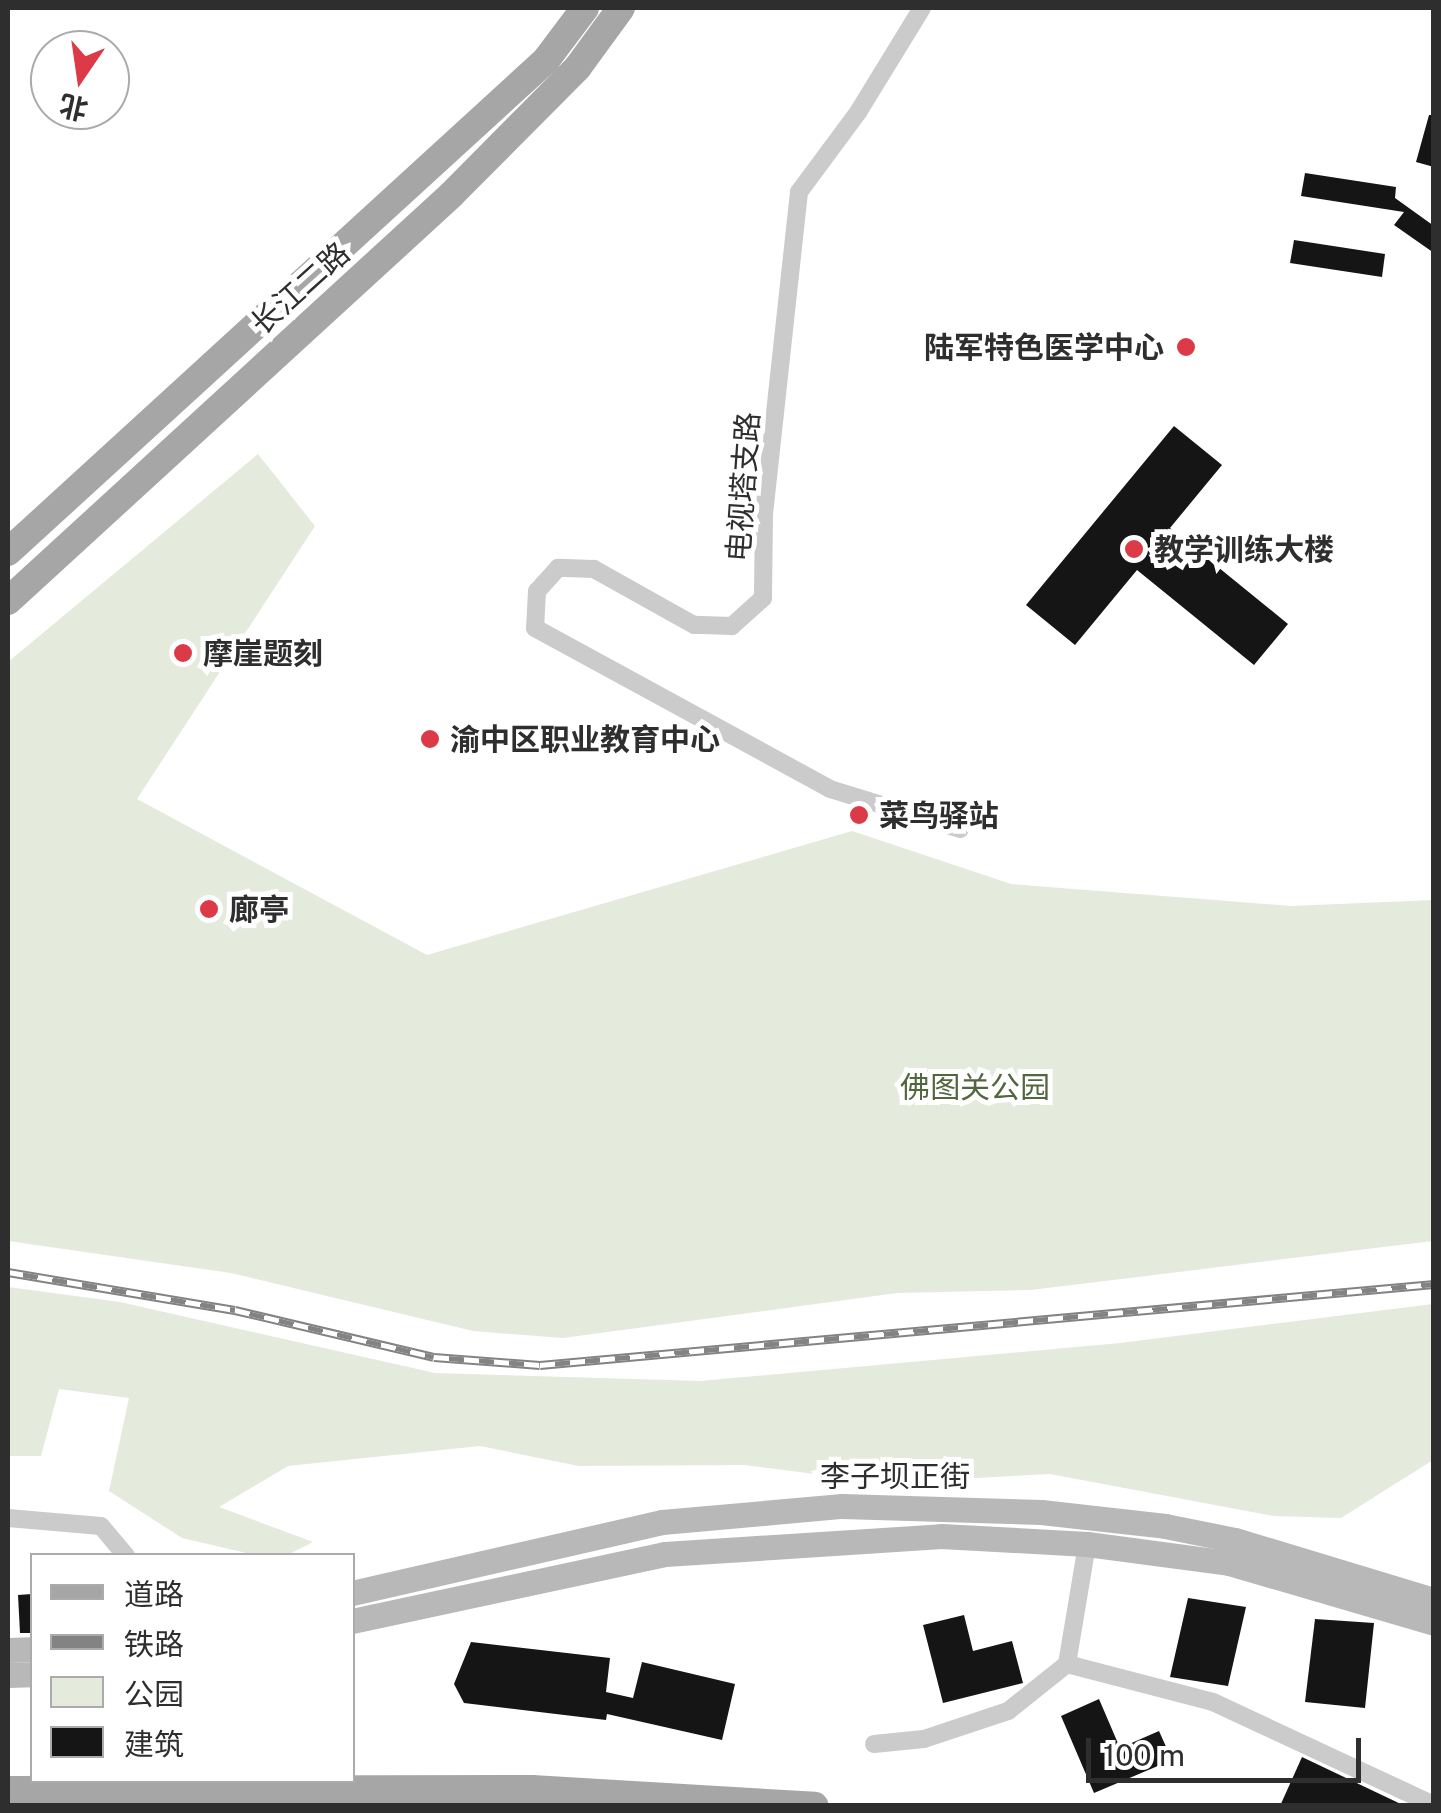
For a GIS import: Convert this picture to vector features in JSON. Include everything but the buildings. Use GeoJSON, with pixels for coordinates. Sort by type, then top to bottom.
{"type":"FeatureCollection","features":[{"type":"Feature","properties":{"kind":"main road","name":"长江二路"},"geometry":{"type":"LineString","coordinates":[[8,552],[546,60],[586,8]]}},
{"type":"Feature","properties":{"kind":"main road","name":"长江二路"},"geometry":{"type":"LineString","coordinates":[[8,602],[451,194],[578,67],[621,8]]}},
{"type":"Feature","properties":{"kind":"main road","name":"李子坝正街"},"geometry":{"type":"LineString","coordinates":[[355,1592],[662,1522],[842,1506],[1041,1512],[1164,1526],[1235,1540],[1434,1600]]}},
{"type":"Feature","properties":{"kind":"main road","name":"李子坝正街"},"geometry":{"type":"LineString","coordinates":[[355,1620],[683,1552],[863,1538],[1087,1544],[1230,1563],[1434,1623]]}},
{"type":"Feature","properties":{"kind":"main road"},"geometry":{"type":"LineString","coordinates":[[8,1790],[532,1789],[814,1806]]}},
{"type":"Feature","properties":{"kind":"street","name":"电视塔支路"},"geometry":{"type":"LineString","coordinates":[[922,8],[859,111],[799,192],[764,514],[763,598],[732,626],[694,626],[594,569],[558,568],[537,591],[535,628],[830,789],[960,829]]}},
{"type":"Feature","properties":{"kind":"street"},"geometry":{"type":"LineString","coordinates":[[8,1518],[101,1526],[124,1553]]}},
{"type":"Feature","properties":{"kind":"street"},"geometry":{"type":"LineString","coordinates":[[874,1744],[924,1738],[1008,1711],[1067,1664],[1087,1544]]}},
{"type":"Feature","properties":{"kind":"street"},"geometry":{"type":"LineString","coordinates":[[1067,1664],[1213,1702],[1434,1804]]}},
{"type":"Feature","properties":{"kind":"green space","name":"佛图关公园"},"geometry":{"type":"Polygon","coordinates":[[[258,454],[315,526],[137,799],[427,955],[852,831],[1011,884],[1291,906],[1433,900],[1433,1241],[1031,1290],[897,1293],[563,1338],[473,1331],[231,1273],[8,1241],[8,662],[258,454]]]}},
{"type":"Feature","properties":{"kind":"green space"},"geometry":{"type":"Polygon","coordinates":[[[8,1287],[120,1302],[435,1373],[700,1381],[1120,1343],[1433,1304],[1433,1460],[1341,1518],[1274,1516],[1050,1474],[885,1483],[744,1465],[579,1466],[480,1446],[288,1466],[219,1507],[313,1542],[291,1553],[246,1553],[182,1538],[109,1491],[129,1398],[59,1389],[41,1456],[8,1456],[8,1287]]]}},
{"type":"Feature","properties":{"kind":"railway"},"geometry":{"type":"LineString","coordinates":[[8,1272],[235,1310],[434,1357],[540,1365],[1434,1284]]}},
{"type":"Feature","properties":{"kind":"place","name":"陆军特色医学中心"},"geometry":{"type":"Point","coordinates":[1186,347]}},
{"type":"Feature","properties":{"kind":"place","name":"教学训练大楼"},"geometry":{"type":"Point","coordinates":[1134,549]}},
{"type":"Feature","properties":{"kind":"place","name":"摩崖题刻"},"geometry":{"type":"Point","coordinates":[183,653]}},
{"type":"Feature","properties":{"kind":"place","name":"渝中区职业教育中心"},"geometry":{"type":"Point","coordinates":[430,739]}},
{"type":"Feature","properties":{"kind":"place","name":"菜鸟驿站"},"geometry":{"type":"Point","coordinates":[859,815]}},
{"type":"Feature","properties":{"kind":"place","name":"廊亭"},"geometry":{"type":"Point","coordinates":[209,909]}}]}
